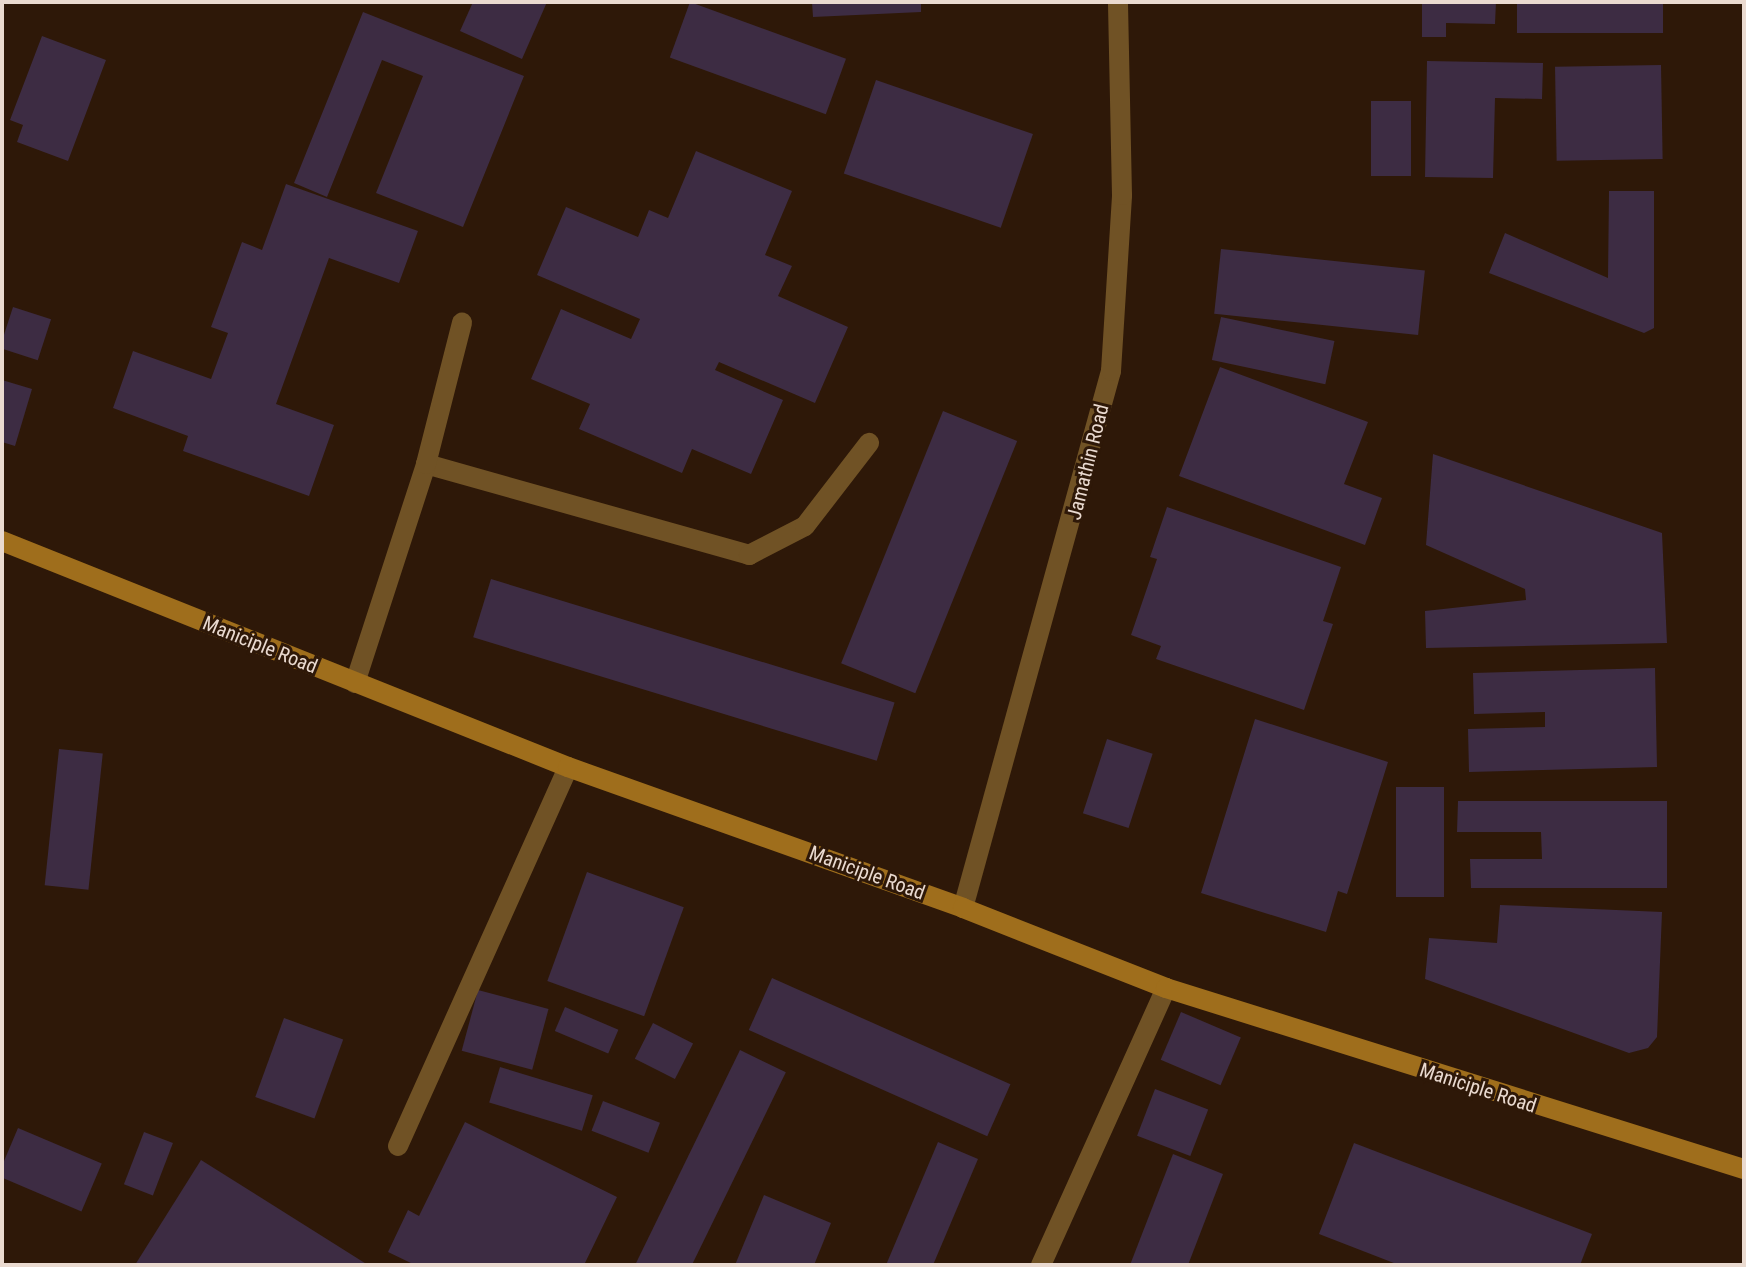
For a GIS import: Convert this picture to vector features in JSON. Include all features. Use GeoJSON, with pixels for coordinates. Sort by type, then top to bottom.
{"type":"FeatureCollection","features":[{"type":"Feature","properties":{"kind":"street","name":"Jamathin Road"},"geometry":{"type":"LineString","coordinates":[[963,908],[1111,371],[1122,195],[1118,2]]}},
{"type":"Feature","properties":{"kind":"street"},"geometry":{"type":"LineString","coordinates":[[355,683],[426,464],[462,323]]}},
{"type":"Feature","properties":{"kind":"street"},"geometry":{"type":"LineString","coordinates":[[426,464],[749,555],[805,526],[869,443]]}},
{"type":"Feature","properties":{"kind":"street","name":"Maniciple Road"},"geometry":{"type":"LineString","coordinates":[[2,541],[568,767],[963,908],[1166,988],[1744,1169]]}},
{"type":"Feature","properties":{"kind":"street"},"geometry":{"type":"LineString","coordinates":[[398,1146],[568,767]]}},
{"type":"Feature","properties":{"kind":"street"},"geometry":{"type":"LineString","coordinates":[[1041,1265],[1166,988]]}},
{"type":"Feature","properties":{"kind":"building"},"geometry":{"type":"Polygon","coordinates":[[[473,2],[547,2],[522,59],[460,31],[473,2]]]}},
{"type":"Feature","properties":{"kind":"building"},"geometry":{"type":"Polygon","coordinates":[[[690,2],[846,59],[826,114],[670,57],[690,2]]]}},
{"type":"Feature","properties":{"kind":"building"},"geometry":{"type":"Polygon","coordinates":[[[812,2],[921,2],[921,12],[813,17],[812,2]]]}},
{"type":"Feature","properties":{"kind":"building"},"geometry":{"type":"Polygon","coordinates":[[[1422,2],[1496,2],[1495,24],[1446,23],[1446,37],[1422,37],[1422,2]]]}},
{"type":"Feature","properties":{"kind":"building"},"geometry":{"type":"Polygon","coordinates":[[[1517,2],[1663,2],[1663,33],[1517,33],[1517,2]]]}},
{"type":"Feature","properties":{"kind":"building"},"geometry":{"type":"Polygon","coordinates":[[[363,12],[524,76],[463,227],[376,193],[423,76],[382,60],[327,197],[294,183],[363,12]]]}},
{"type":"Feature","properties":{"kind":"building"},"geometry":{"type":"Polygon","coordinates":[[[42,36],[106,60],[68,161],[17,142],[23,125],[10,120],[42,36]]]}},
{"type":"Feature","properties":{"kind":"building"},"geometry":{"type":"Polygon","coordinates":[[[1427,61],[1543,63],[1542,99],[1495,98],[1493,178],[1425,177],[1427,61]]]}},
{"type":"Feature","properties":{"kind":"building"},"geometry":{"type":"Polygon","coordinates":[[[1661,65],[1663,159],[1557,161],[1555,67],[1661,65]]]}},
{"type":"Feature","properties":{"kind":"building"},"geometry":{"type":"Polygon","coordinates":[[[876,80],[1033,134],[1001,228],[844,174],[876,80]]]}},
{"type":"Feature","properties":{"kind":"building"},"geometry":{"type":"Polygon","coordinates":[[[1371,101],[1411,101],[1411,176],[1371,176],[1371,101]]]}},
{"type":"Feature","properties":{"kind":"building"},"geometry":{"type":"Polygon","coordinates":[[[696,151],[792,191],[765,255],[792,266],[778,296],[848,327],[815,403],[719,362],[715,370],[783,400],[751,474],[692,449],[682,473],[579,429],[590,404],[531,379],[561,309],[631,339],[640,319],[537,275],[566,207],[638,237],[649,210],[668,218],[696,151]]]}},
{"type":"Feature","properties":{"kind":"building"},"geometry":{"type":"Polygon","coordinates":[[[286,184],[418,231],[399,283],[329,258],[276,404],[334,425],[309,496],[183,451],[188,436],[113,408],[133,351],[211,379],[228,333],[211,327],[242,242],[262,250],[286,184]]]}},
{"type":"Feature","properties":{"kind":"building"},"geometry":{"type":"Polygon","coordinates":[[[1609,191],[1654,191],[1654,328],[1644,333],[1489,273],[1505,233],[1608,278],[1609,191]]]}},
{"type":"Feature","properties":{"kind":"building"},"geometry":{"type":"Polygon","coordinates":[[[1221,249],[1425,270],[1418,335],[1214,314],[1221,249]]]}},
{"type":"Feature","properties":{"kind":"building"},"geometry":{"type":"Polygon","coordinates":[[[13,307],[51,319],[38,360],[2,349],[13,307]]]}},
{"type":"Feature","properties":{"kind":"building"},"geometry":{"type":"Polygon","coordinates":[[[1221,317],[1334,341],[1325,384],[1212,360],[1221,317]]]}},
{"type":"Feature","properties":{"kind":"building"},"geometry":{"type":"Polygon","coordinates":[[[1220,367],[1368,422],[1344,484],[1382,498],[1365,545],[1179,476],[1220,367]]]}},
{"type":"Feature","properties":{"kind":"building"},"geometry":{"type":"Polygon","coordinates":[[[2,380],[32,389],[15,446],[2,442],[2,380]]]}},
{"type":"Feature","properties":{"kind":"building"},"geometry":{"type":"Polygon","coordinates":[[[943,411],[1017,441],[915,693],[841,663],[943,411]]]}},
{"type":"Feature","properties":{"kind":"building"},"geometry":{"type":"Polygon","coordinates":[[[1433,454],[1662,533],[1667,643],[1426,648],[1425,611],[1526,600],[1525,589],[1426,545],[1433,454]]]}},
{"type":"Feature","properties":{"kind":"building"},"geometry":{"type":"Polygon","coordinates":[[[1167,507],[1341,567],[1323,621],[1333,624],[1304,710],[1156,659],[1161,646],[1131,635],[1157,559],[1150,557],[1167,507]]]}},
{"type":"Feature","properties":{"kind":"building"},"geometry":{"type":"Polygon","coordinates":[[[491,579],[895,702],[877,761],[473,637],[491,579]]]}},
{"type":"Feature","properties":{"kind":"building"},"geometry":{"type":"Polygon","coordinates":[[[1655,668],[1657,767],[1469,772],[1468,729],[1545,727],[1545,712],[1474,714],[1473,673],[1655,668]]]}},
{"type":"Feature","properties":{"kind":"building"},"geometry":{"type":"Polygon","coordinates":[[[1255,719],[1388,762],[1347,894],[1338,891],[1326,932],[1201,893],[1255,719]]]}},
{"type":"Feature","properties":{"kind":"building"},"geometry":{"type":"Polygon","coordinates":[[[1107,739],[1153,754],[1129,828],[1083,813],[1107,739]]]}},
{"type":"Feature","properties":{"kind":"building"},"geometry":{"type":"Polygon","coordinates":[[[59,749],[103,754],[88,890],[45,885],[59,749]]]}},
{"type":"Feature","properties":{"kind":"building"},"geometry":{"type":"Polygon","coordinates":[[[1396,787],[1444,787],[1444,897],[1396,897],[1396,787]]]}},
{"type":"Feature","properties":{"kind":"building"},"geometry":{"type":"Polygon","coordinates":[[[1458,801],[1667,801],[1667,888],[1471,888],[1470,859],[1542,859],[1541,832],[1457,832],[1458,801]]]}},
{"type":"Feature","properties":{"kind":"building"},"geometry":{"type":"Polygon","coordinates":[[[587,872],[684,907],[644,1016],[547,981],[587,872]]]}},
{"type":"Feature","properties":{"kind":"building"},"geometry":{"type":"Polygon","coordinates":[[[1500,905],[1662,912],[1657,1037],[1648,1048],[1629,1053],[1425,979],[1429,938],[1497,943],[1500,905]]]}},
{"type":"Feature","properties":{"kind":"building"},"geometry":{"type":"Polygon","coordinates":[[[772,978],[1010,1084],[987,1136],[749,1030],[772,978]]]}},
{"type":"Feature","properties":{"kind":"building"},"geometry":{"type":"Polygon","coordinates":[[[478,990],[549,1009],[532,1070],[462,1051],[478,990]]]}},
{"type":"Feature","properties":{"kind":"building"},"geometry":{"type":"Polygon","coordinates":[[[565,1007],[618,1030],[608,1054],[555,1031],[565,1007]]]}},
{"type":"Feature","properties":{"kind":"building"},"geometry":{"type":"Polygon","coordinates":[[[1181,1012],[1241,1037],[1221,1085],[1161,1060],[1181,1012]]]}},
{"type":"Feature","properties":{"kind":"building"},"geometry":{"type":"Polygon","coordinates":[[[284,1018],[343,1040],[314,1118],[255,1097],[284,1018]]]}},
{"type":"Feature","properties":{"kind":"building"},"geometry":{"type":"Polygon","coordinates":[[[653,1023],[693,1043],[675,1079],[635,1059],[653,1023]]]}},
{"type":"Feature","properties":{"kind":"building"},"geometry":{"type":"Polygon","coordinates":[[[740,1050],[786,1072],[692,1265],[635,1265],[740,1050]]]}},
{"type":"Feature","properties":{"kind":"building"},"geometry":{"type":"Polygon","coordinates":[[[500,1067],[593,1095],[582,1131],[489,1102],[500,1067]]]}},
{"type":"Feature","properties":{"kind":"building"},"geometry":{"type":"Polygon","coordinates":[[[1155,1089],[1208,1109],[1190,1156],[1137,1136],[1155,1089]]]}},
{"type":"Feature","properties":{"kind":"building"},"geometry":{"type":"Polygon","coordinates":[[[603,1101],[660,1123],[648,1153],[592,1131],[603,1101]]]}},
{"type":"Feature","properties":{"kind":"building"},"geometry":{"type":"Polygon","coordinates":[[[465,1122],[617,1197],[584,1265],[415,1265],[388,1252],[408,1210],[419,1216],[465,1122]]]}},
{"type":"Feature","properties":{"kind":"building"},"geometry":{"type":"Polygon","coordinates":[[[18,1128],[102,1164],[81,1211],[2,1178],[2,1166],[18,1128]]]}},
{"type":"Feature","properties":{"kind":"building"},"geometry":{"type":"Polygon","coordinates":[[[144,1132],[173,1143],[153,1195],[124,1184],[144,1132]]]}},
{"type":"Feature","properties":{"kind":"building"},"geometry":{"type":"Polygon","coordinates":[[[938,1142],[978,1159],[933,1265],[886,1265],[938,1142]]]}},
{"type":"Feature","properties":{"kind":"building"},"geometry":{"type":"Polygon","coordinates":[[[1354,1143],[1592,1234],[1580,1265],[1399,1265],[1319,1234],[1354,1143]]]}},
{"type":"Feature","properties":{"kind":"building"},"geometry":{"type":"Polygon","coordinates":[[[1173,1154],[1223,1174],[1188,1265],[1130,1265],[1173,1154]]]}},
{"type":"Feature","properties":{"kind":"building"},"geometry":{"type":"Polygon","coordinates":[[[201,1160],[368,1265],[135,1265],[201,1160]]]}},
{"type":"Feature","properties":{"kind":"building"},"geometry":{"type":"Polygon","coordinates":[[[764,1195],[831,1223],[814,1265],[735,1265],[764,1195]]]}}]}
